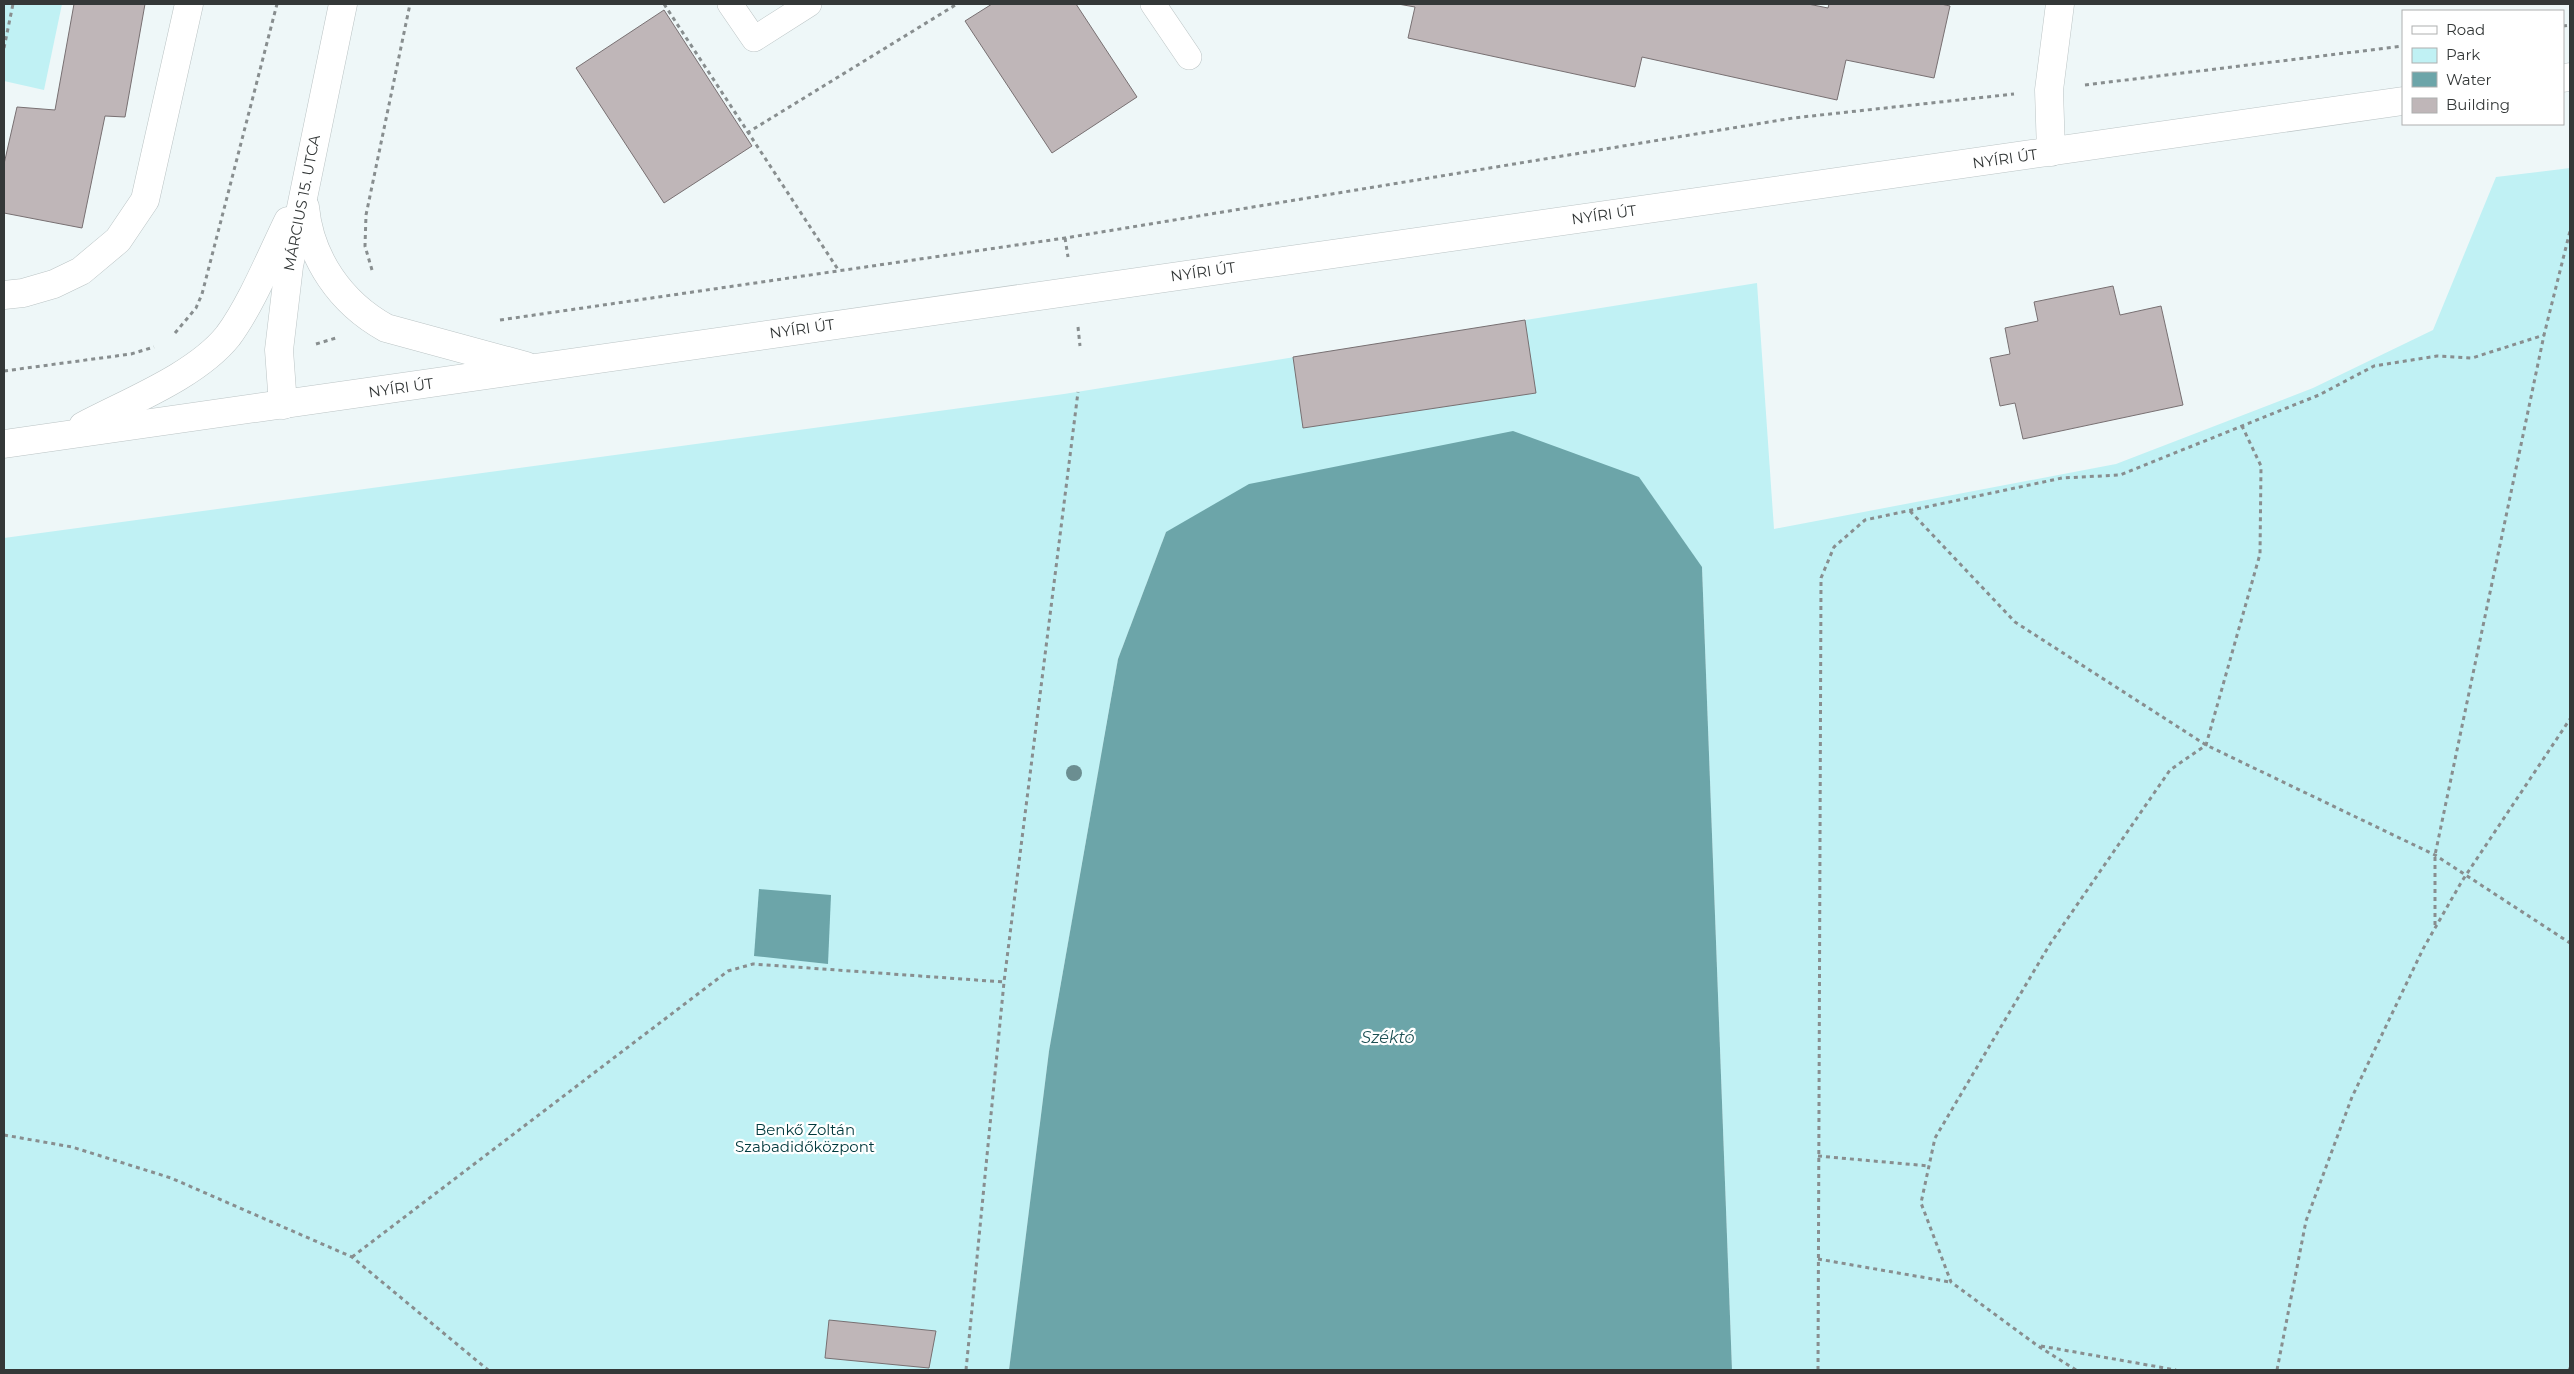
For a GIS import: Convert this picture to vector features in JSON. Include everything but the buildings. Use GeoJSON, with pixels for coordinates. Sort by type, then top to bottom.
{"type":"FeatureCollection","features":[{"type":"Feature","properties":{"kind":"street"},"geometry":{"type":"LineString","coordinates":[[4,295],[23,293],[54,284],[81,271],[118,240],[145,200],[189,4]]}},
{"type":"Feature","properties":{"kind":"street","name":"MÁRCIUS 15. UTCA"},"geometry":{"type":"LineString","coordinates":[[283,404],[279,350],[289,266],[344,4]]}},
{"type":"Feature","properties":{"kind":"street"},"geometry":{"type":"LineString","coordinates":[[2051,152],[2049,90],[2060,4]]}},
{"type":"Feature","properties":{"kind":"street","name":"NYÍRI ÚT"},"geometry":{"type":"LineString","coordinates":[[4,444],[2402,101]]}},
{"type":"Feature","properties":{"kind":"street"},"geometry":{"type":"LineString","coordinates":[[304,190],[307,227],[318,256],[332,280],[350,302],[370,319],[386,328],[536,368]]}},
{"type":"Feature","properties":{"kind":"street"},"geometry":{"type":"LineString","coordinates":[[66,435],[190,370],[222,342],[246,303],[304,190]]}},
{"type":"Feature","properties":{"kind":"lane"},"geometry":{"type":"LineString","coordinates":[[730,4],[754,39],[809,4]]}},
{"type":"Feature","properties":{"kind":"lane"},"geometry":{"type":"LineString","coordinates":[[1153,4],[1189,57]]}},
{"type":"Feature","properties":{"kind":"path"},"geometry":{"type":"LineString","coordinates":[[4,48],[14,4]]}},
{"type":"Feature","properties":{"kind":"path"},"geometry":{"type":"LineString","coordinates":[[172,336],[196,308],[202,294],[277,4]]}},
{"type":"Feature","properties":{"kind":"path"},"geometry":{"type":"LineString","coordinates":[[373,273],[364,246],[366,215],[410,4]]}},
{"type":"Feature","properties":{"kind":"path"},"geometry":{"type":"LineString","coordinates":[[664,4],[839,271]]}},
{"type":"Feature","properties":{"kind":"path"},"geometry":{"type":"LineString","coordinates":[[747,133],[957,4]]}},
{"type":"Feature","properties":{"kind":"path"},"geometry":{"type":"LineString","coordinates":[[494,320],[1065,238],[1793,118],[2049,90],[2402,46]]}},
{"type":"Feature","properties":{"kind":"path"},"geometry":{"type":"LineString","coordinates":[[2435,928],[2435,855],[2544,335],[2570,231]]}},
{"type":"Feature","properties":{"kind":"path"},"geometry":{"type":"LineString","coordinates":[[1818,1370],[1821,578],[1834,547],[1865,520],[2062,478],[2120,475],[2319,395],[2374,366],[2437,356],[2472,358],[2544,335]]}},
{"type":"Feature","properties":{"kind":"path"},"geometry":{"type":"LineString","coordinates":[[308,346],[342,336]]}},
{"type":"Feature","properties":{"kind":"path"},"geometry":{"type":"LineString","coordinates":[[4,371],[131,354],[160,343]]}},
{"type":"Feature","properties":{"kind":"path"},"geometry":{"type":"LineString","coordinates":[[966,1370],[1004,982],[1078,392]]}},
{"type":"Feature","properties":{"kind":"path"},"geometry":{"type":"LineString","coordinates":[[1951,1282],[1920,1203],[1935,1138],[2050,944],[2170,770],[2206,745],[2260,554],[2261,466],[2242,426]]}},
{"type":"Feature","properties":{"kind":"path"},"geometry":{"type":"LineString","coordinates":[[1910,510],[2015,622],[2206,745],[2435,855],[2570,943]]}},
{"type":"Feature","properties":{"kind":"path"},"geometry":{"type":"LineString","coordinates":[[2277,1370],[2306,1221],[2352,1097],[2423,949],[2435,928],[2466,875],[2570,719]]}},
{"type":"Feature","properties":{"kind":"path"},"geometry":{"type":"LineString","coordinates":[[352,1257],[728,971],[753,964],[1004,982]]}},
{"type":"Feature","properties":{"kind":"path"},"geometry":{"type":"LineString","coordinates":[[4,1135],[72,1147],[171,1178],[352,1257],[488,1370]]}},
{"type":"Feature","properties":{"kind":"path"},"geometry":{"type":"LineString","coordinates":[[1818,1156],[1928,1166]]}},
{"type":"Feature","properties":{"kind":"path"},"geometry":{"type":"LineString","coordinates":[[1818,1259],[1951,1282],[2038,1346],[2076,1370]]}},
{"type":"Feature","properties":{"kind":"path"},"geometry":{"type":"LineString","coordinates":[[2038,1346],[2176,1370]]}},
{"type":"Feature","properties":{"kind":"green space"},"geometry":{"type":"Polygon","coordinates":[[[4,4],[62,4],[44,90],[4,81],[4,4]]]}},
{"type":"Feature","properties":{"kind":"green space","name":"Benkő Zoltán Szabadidőközpont"},"geometry":{"type":"Polygon","coordinates":[[[2570,168],[2570,1370],[1732,1370],[1702,567],[1166,532],[1118,659],[1049,1051],[1009,1370],[4,1370],[4,538],[1064,394],[1757,283],[1774,529],[2116,464],[2313,388],[2433,330],[2496,177],[2570,168]]]}},
{"type":"Feature","properties":{"kind":"water","name":"Széktó"},"geometry":{"type":"Polygon","coordinates":[[[1513,431],[1639,477],[1702,567],[1732,1370],[1009,1370],[1049,1051],[1118,659],[1166,532],[1249,484],[1513,431]]]}},
{"type":"Feature","properties":{"kind":"water"},"geometry":{"type":"Polygon","coordinates":[[[759,889],[831,895],[828,964],[754,956],[759,889]]]}}]}
